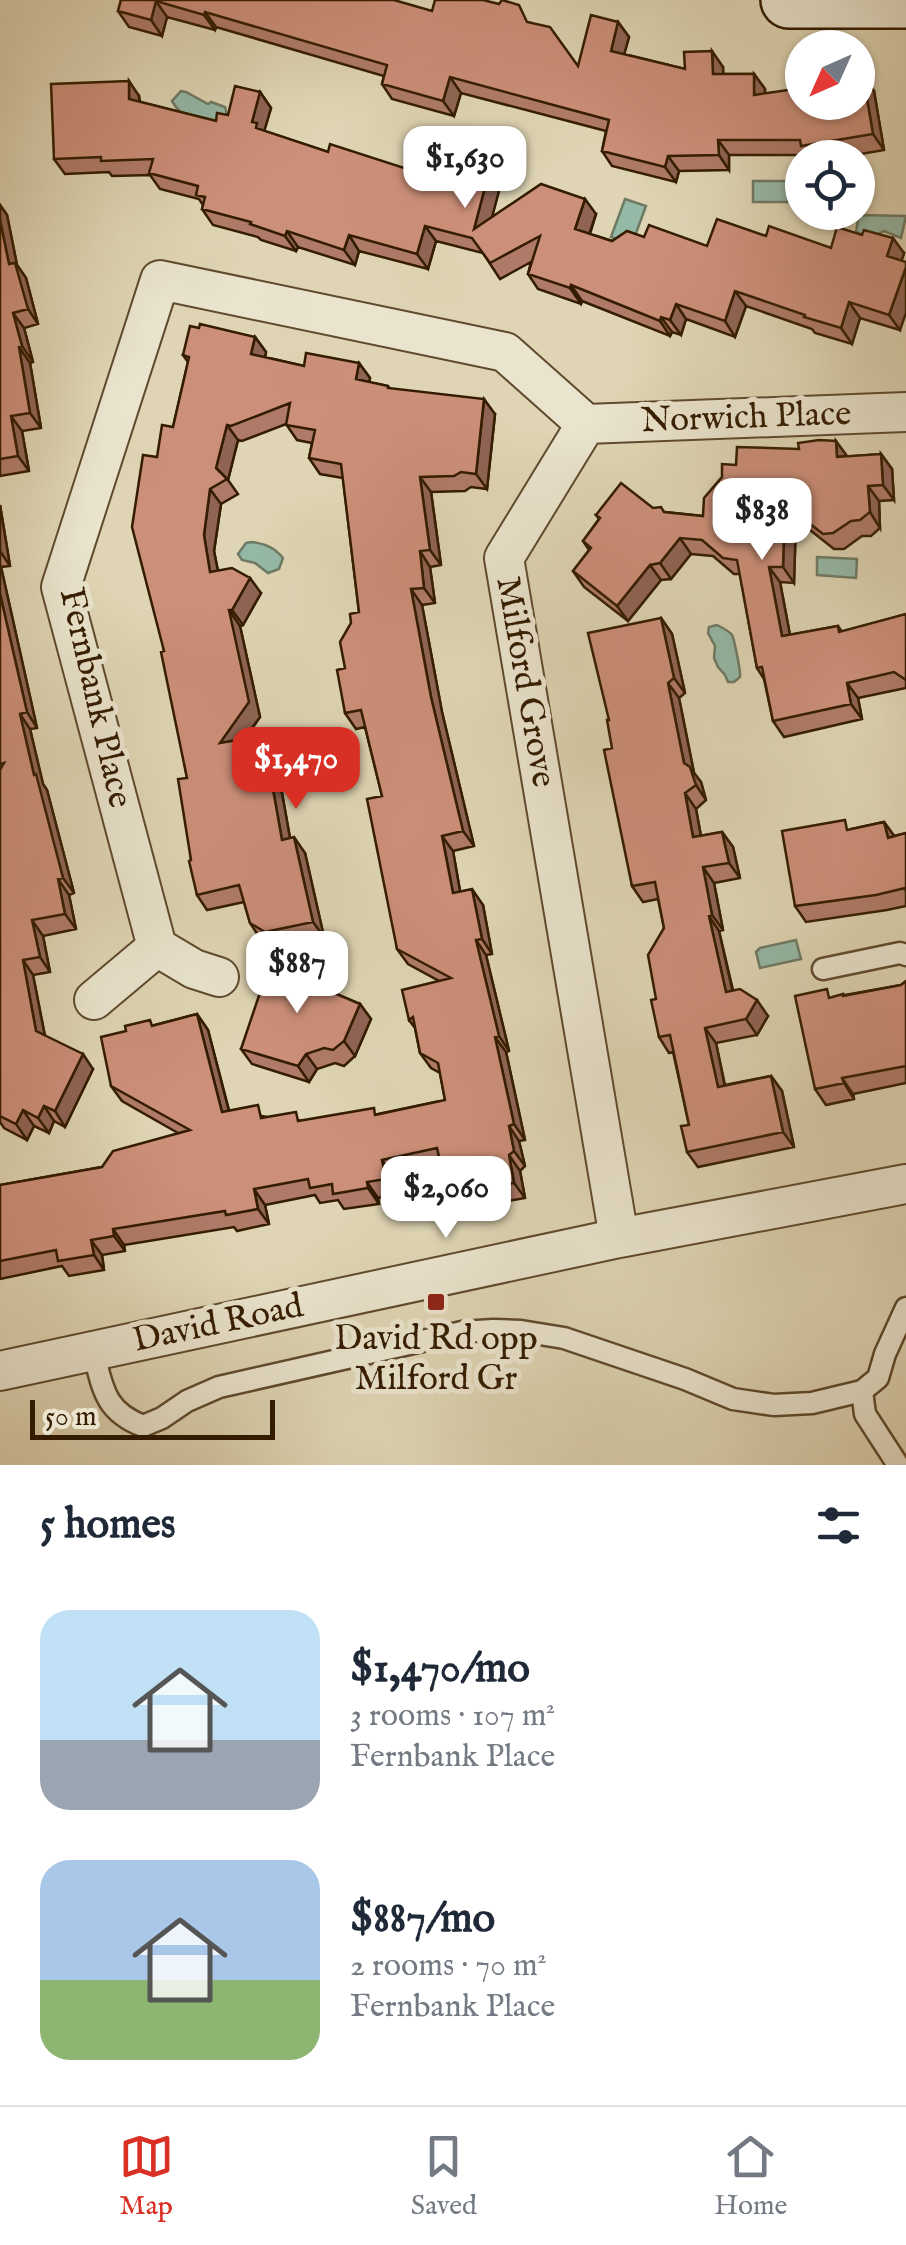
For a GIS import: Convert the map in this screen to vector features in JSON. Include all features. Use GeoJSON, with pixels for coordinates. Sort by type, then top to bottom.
{"type":"FeatureCollection","features":[{"type":"Feature","properties":{"kind":"main road"},"geometry":{"type":"LineString","coordinates":[[790,0],[906,0]]}},
{"type":"Feature","properties":{"kind":"street","name":"Fernbank Place"},"geometry":{"type":"LineString","coordinates":[[157,947],[61,588],[160,280],[505,352],[586,424]]}},
{"type":"Feature","properties":{"kind":"street","name":"Norwich Place"},"geometry":{"type":"LineString","coordinates":[[586,424],[906,412]]}},
{"type":"Feature","properties":{"kind":"street","name":"Milford Grove"},"geometry":{"type":"LineString","coordinates":[[586,424],[504,558],[620,1238]]}},
{"type":"Feature","properties":{"kind":"street"},"geometry":{"type":"LineString","coordinates":[[94,1000],[157,947],[194,969],[219,977]]}},
{"type":"Feature","properties":{"kind":"street","name":"David Road"},"geometry":{"type":"LineString","coordinates":[[0,1371],[620,1238],[906,1184]]}},
{"type":"Feature","properties":{"kind":"lane"},"geometry":{"type":"LineString","coordinates":[[823,968],[906,955]]}},
{"type":"Feature","properties":{"kind":"lane"},"geometry":{"type":"LineString","coordinates":[[93,1351],[112,1407],[125,1419],[143,1426],[219,1387],[462,1332],[493,1330],[564,1338],[733,1399],[774,1405],[812,1403],[862,1391],[878,1378],[906,1308]]}},
{"type":"Feature","properties":{"kind":"lane"},"geometry":{"type":"LineString","coordinates":[[862,1391],[865,1414],[898,1465]]}},
{"type":"Feature","properties":{"kind":"shaded area"},"geometry":{"type":"Polygon","coordinates":[[[181,91],[225,107],[227,115],[218,123],[187,116],[172,101],[181,91]]]}},
{"type":"Feature","properties":{"kind":"shaded area"},"geometry":{"type":"Polygon","coordinates":[[[753,181],[785,181],[785,202],[753,202],[753,181]]]}},
{"type":"Feature","properties":{"kind":"shaded area"},"geometry":{"type":"Polygon","coordinates":[[[625,199],[646,206],[632,244],[611,237],[625,199]]]}},
{"type":"Feature","properties":{"kind":"shaded area"},"geometry":{"type":"Polygon","coordinates":[[[875,215],[906,216],[901,238],[884,231],[873,237],[856,232],[875,230],[875,215]]]}},
{"type":"Feature","properties":{"kind":"shaded area"},"geometry":{"type":"Polygon","coordinates":[[[246,543],[280,554],[283,558],[279,569],[268,573],[255,563],[242,560],[238,554],[246,543]]]}},
{"type":"Feature","properties":{"kind":"shaded area"},"geometry":{"type":"Polygon","coordinates":[[[817,557],[857,559],[856,578],[817,575],[817,557]]]}},
{"type":"Feature","properties":{"kind":"shaded area"},"geometry":{"type":"Polygon","coordinates":[[[717,625],[733,637],[740,674],[734,682],[728,682],[714,658],[715,646],[708,633],[709,627],[717,625]]]}},
{"type":"Feature","properties":{"kind":"shaded area"},"geometry":{"type":"Polygon","coordinates":[[[796,940],[801,959],[760,968],[756,952],[760,948],[796,940]]]}},
{"type":"Feature","properties":{"kind":"shaded area"},"geometry":{"type":"Polygon","coordinates":[[[432,1169],[442,1213],[425,1216],[416,1172],[432,1169]]]}},
{"type":"Feature","properties":{"kind":"building"},"geometry":{"type":"Polygon","coordinates":[[[121,0],[394,0],[432,11],[435,0],[499,4],[502,0],[519,5],[527,22],[550,27],[578,66],[591,15],[618,22],[611,51],[685,69],[684,52],[712,51],[713,74],[754,74],[754,95],[785,90],[785,120],[871,120],[873,134],[837,140],[718,140],[719,155],[668,156],[665,167],[602,151],[609,120],[450,77],[443,101],[382,84],[387,65],[156,1],[151,20],[118,11],[121,0]]]}},
{"type":"Feature","properties":{"kind":"building"},"geometry":{"type":"Polygon","coordinates":[[[129,81],[129,99],[216,121],[217,113],[228,115],[235,86],[260,92],[252,122],[257,123],[256,128],[328,152],[330,144],[407,169],[417,132],[494,153],[474,229],[541,184],[585,199],[575,229],[612,241],[627,231],[644,237],[649,225],[707,246],[717,219],[766,236],[769,226],[831,248],[836,230],[862,235],[864,230],[893,238],[887,256],[906,262],[906,267],[889,315],[849,302],[841,328],[735,291],[725,321],[676,304],[670,320],[661,317],[660,321],[571,285],[570,288],[528,274],[540,236],[490,263],[472,238],[425,226],[417,254],[349,235],[344,250],[202,209],[205,197],[196,195],[198,186],[149,173],[153,159],[54,159],[51,84],[129,81]]]}},
{"type":"Feature","properties":{"kind":"building"},"geometry":{"type":"Polygon","coordinates":[[[0,220],[9,264],[15,263],[28,309],[13,313],[22,346],[19,347],[30,413],[11,416],[18,456],[0,459],[0,220]]]}},
{"type":"Feature","properties":{"kind":"building"},"geometry":{"type":"Polygon","coordinates":[[[200,324],[255,337],[251,354],[304,366],[306,353],[359,363],[356,379],[388,388],[484,399],[476,474],[420,477],[430,550],[420,551],[424,588],[411,589],[431,697],[463,831],[442,836],[453,893],[472,889],[482,939],[476,940],[499,1036],[495,1037],[514,1124],[509,1126],[514,1151],[509,1155],[514,1183],[459,1192],[457,1179],[442,1170],[437,1148],[382,1160],[386,1179],[367,1182],[368,1188],[333,1194],[332,1184],[310,1188],[308,1179],[254,1189],[258,1209],[113,1229],[114,1236],[91,1240],[94,1255],[58,1261],[56,1250],[0,1261],[0,1185],[102,1167],[113,1151],[190,1130],[111,1086],[101,1037],[126,1031],[125,1026],[150,1020],[152,1026],[197,1014],[222,1112],[258,1105],[261,1118],[296,1112],[298,1121],[374,1108],[375,1115],[445,1100],[438,1063],[420,1053],[413,1017],[409,1020],[402,990],[451,978],[397,949],[367,799],[382,796],[361,710],[345,713],[337,670],[345,668],[340,642],[351,623],[350,614],[359,612],[341,464],[309,458],[315,430],[286,425],[290,403],[227,425],[216,468],[227,479],[210,489],[204,535],[210,572],[232,568],[250,578],[229,610],[249,702],[220,743],[255,737],[262,779],[271,778],[282,840],[294,837],[313,922],[265,932],[250,923],[239,885],[197,895],[178,779],[187,778],[161,652],[164,651],[132,527],[143,455],[157,457],[162,425],[173,427],[189,357],[183,355],[190,326],[199,328],[200,324]]]}},
{"type":"Feature","properties":{"kind":"building"},"geometry":{"type":"Polygon","coordinates":[[[836,441],[837,457],[881,454],[883,485],[868,486],[870,512],[833,533],[823,534],[785,504],[783,567],[769,567],[782,636],[838,626],[839,632],[906,614],[906,680],[894,672],[847,683],[851,704],[773,721],[762,667],[757,668],[737,560],[723,558],[702,540],[680,538],[660,563],[650,565],[617,606],[573,571],[591,548],[583,541],[600,518],[596,515],[621,483],[653,508],[703,516],[704,498],[722,477],[722,464],[736,465],[737,447],[799,449],[798,443],[836,441]]]}},
{"type":"Feature","properties":{"kind":"building"},"geometry":{"type":"Polygon","coordinates":[[[0,594],[27,712],[20,714],[63,878],[58,879],[65,914],[32,920],[40,957],[23,960],[36,1031],[83,1054],[55,1111],[44,1106],[38,1118],[23,1110],[16,1124],[0,1116],[0,770],[4,763],[0,764],[0,594]]]}},
{"type":"Feature","properties":{"kind":"building"},"geometry":{"type":"Polygon","coordinates":[[[661,618],[674,678],[668,683],[684,763],[690,767],[696,785],[685,793],[693,837],[722,832],[729,863],[703,867],[726,992],[740,989],[757,1000],[746,1019],[705,1028],[718,1087],[771,1076],[783,1132],[687,1152],[681,1126],[689,1125],[670,1035],[659,1037],[651,1000],[656,999],[648,955],[664,928],[655,882],[632,886],[604,750],[612,748],[609,720],[588,633],[661,618]]]}},
{"type":"Feature","properties":{"kind":"building"},"geometry":{"type":"Polygon","coordinates":[[[845,820],[847,830],[884,822],[888,838],[906,833],[906,892],[905,888],[795,906],[782,831],[845,820]]]}},
{"type":"Feature","properties":{"kind":"building"},"geometry":{"type":"Polygon","coordinates":[[[272,957],[310,970],[320,987],[360,1004],[344,1041],[333,1050],[324,1048],[306,1054],[298,1066],[241,1049],[272,957]]]}},
{"type":"Feature","properties":{"kind":"building"},"geometry":{"type":"Polygon","coordinates":[[[906,981],[906,1066],[842,1078],[844,1083],[815,1089],[795,996],[827,989],[829,998],[906,981]]]}},
{"type":"Feature","properties":{"kind":"place","name":"David Rd opp Milford Gr"},"geometry":{"type":"Point","coordinates":[436,1302]}}]}
